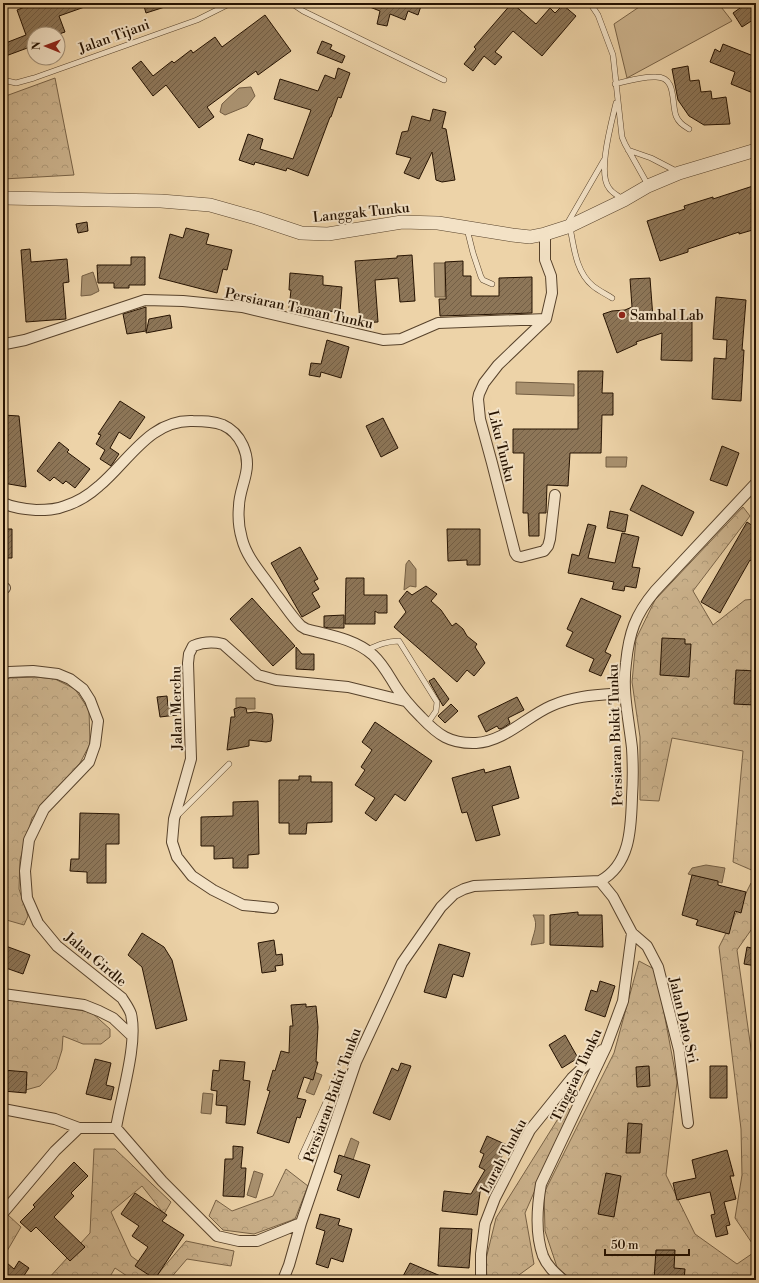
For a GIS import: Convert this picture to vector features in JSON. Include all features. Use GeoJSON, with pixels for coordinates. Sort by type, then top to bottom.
{"type":"FeatureCollection","features":[{"type":"Feature","properties":{"kind":"street","name":"Langgak Tunku"},"geometry":{"type":"LineString","coordinates":[[3,198],[161,201],[210,205],[256,218],[300,233],[328,234],[402,222],[438,223],[518,236],[530,236],[545,234],[567,227],[624,200],[648,186],[679,173],[756,150]]}},
{"type":"Feature","properties":{"kind":"street"},"geometry":{"type":"LineString","coordinates":[[545,234],[545,260],[551,276],[552,293],[546,319]]}},
{"type":"Feature","properties":{"kind":"street","name":"Persiaran Taman Tunku"},"geometry":{"type":"LineString","coordinates":[[3,343],[5,344],[25,340],[145,300],[184,301],[242,308],[383,340],[401,339],[438,322],[546,319]]}},
{"type":"Feature","properties":{"kind":"street","name":"Liku Tunku"},"geometry":{"type":"LineString","coordinates":[[546,319],[498,365],[484,383],[478,399],[480,419],[517,556],[521,558],[544,551],[548,546],[555,495]]}},
{"type":"Feature","properties":{"kind":"street"},"geometry":{"type":"LineString","coordinates":[[3,503],[23,509],[48,510],[64,507],[83,498],[100,485],[140,444],[161,428],[173,423],[187,421],[212,422],[224,426],[239,439],[247,456],[246,474],[239,505],[239,524],[242,540],[249,557],[301,626],[306,629],[355,643],[367,650],[381,664],[405,701],[434,731],[457,742],[476,743],[499,737],[550,707],[564,701],[586,696],[625,693]]}},
{"type":"Feature","properties":{"kind":"street","name":"Persiaran Bukit Tunku"},"geometry":{"type":"LineString","coordinates":[[283,1280],[289,1265],[301,1222],[356,1062],[402,963],[441,907],[454,894],[474,886],[600,881],[608,877],[622,859],[627,847],[630,833],[632,786],[632,749],[625,693],[626,663],[631,633],[637,616],[645,603],[756,483]]}},
{"type":"Feature","properties":{"kind":"street","name":"Jalan Merchu"},"geometry":{"type":"LineString","coordinates":[[273,908],[243,905],[213,890],[192,876],[177,857],[172,842],[174,818],[191,759],[188,663],[189,654],[193,646],[202,642],[218,642],[223,644],[258,675],[269,679],[348,687],[405,701]]}},
{"type":"Feature","properties":{"kind":"street","name":"Jalan Girdle"},"geometry":{"type":"LineString","coordinates":[[3,674],[9,672],[33,671],[58,674],[70,679],[83,689],[90,700],[98,721],[96,745],[89,762],[44,809],[29,840],[25,871],[27,898],[38,923],[57,946],[122,998],[129,1008],[131,1014],[131,1052],[116,1128]]}},
{"type":"Feature","properties":{"kind":"street"},"geometry":{"type":"LineString","coordinates":[[600,881],[613,897],[632,932]]}},
{"type":"Feature","properties":{"kind":"street","name":"Tinggian Tunku"},"geometry":{"type":"LineString","coordinates":[[563,1280],[553,1272],[543,1256],[539,1236],[538,1205],[541,1184],[606,1047],[623,1001],[632,932]]}},
{"type":"Feature","properties":{"kind":"street","name":"Jalan Dato Sri"},"geometry":{"type":"LineString","coordinates":[[632,932],[647,946],[658,967],[679,1050],[688,1122]]}},
{"type":"Feature","properties":{"kind":"street"},"geometry":{"type":"LineString","coordinates":[[3,994],[84,1006],[113,1018],[132,1036]]}},
{"type":"Feature","properties":{"kind":"street","name":"Lurah Tunku"},"geometry":{"type":"LineString","coordinates":[[481,1280],[481,1254],[486,1224],[495,1198],[530,1130],[572,1078],[606,1047]]}},
{"type":"Feature","properties":{"kind":"street"},"geometry":{"type":"LineString","coordinates":[[3,1110],[55,1119],[79,1128],[116,1128],[162,1181],[217,1236],[238,1242],[257,1241],[301,1222]]}},
{"type":"Feature","properties":{"kind":"street"},"geometry":{"type":"LineString","coordinates":[[3,1213],[7,1205],[55,1151],[79,1128]]}},
{"type":"Feature","properties":{"kind":"lane","name":"Jalan Tijani"},"geometry":{"type":"LineString","coordinates":[[3,80],[16,83],[34,78],[197,20],[231,3]]}},
{"type":"Feature","properties":{"kind":"lane"},"geometry":{"type":"LineString","coordinates":[[291,3],[302,11],[444,80]]}},
{"type":"Feature","properties":{"kind":"lane"},"geometry":{"type":"LineString","coordinates":[[590,3],[598,15],[613,54],[622,137],[648,186]]}},
{"type":"Feature","properties":{"kind":"lane"},"geometry":{"type":"LineString","coordinates":[[616,84],[654,76],[663,77],[670,84],[676,116],[680,124],[689,129]]}},
{"type":"Feature","properties":{"kind":"lane"},"geometry":{"type":"LineString","coordinates":[[617,98],[605,158],[605,177],[608,188],[624,200]]}},
{"type":"Feature","properties":{"kind":"lane"},"geometry":{"type":"LineString","coordinates":[[628,150],[651,158],[679,173]]}},
{"type":"Feature","properties":{"kind":"lane"},"geometry":{"type":"LineString","coordinates":[[605,158],[567,227],[576,257],[584,276],[593,286],[612,298]]}},
{"type":"Feature","properties":{"kind":"lane"},"geometry":{"type":"LineString","coordinates":[[467,228],[481,277],[483,280],[492,284]]}},
{"type":"Feature","properties":{"kind":"lane"},"geometry":{"type":"LineString","coordinates":[[367,650],[380,643],[399,641],[437,702],[436,711],[427,724]]}},
{"type":"Feature","properties":{"kind":"lane"},"geometry":{"type":"LineString","coordinates":[[174,818],[228,764]]}},
{"type":"Feature","properties":{"kind":"lane"},"geometry":{"type":"LineString","coordinates":[[301,1157],[332,1089],[334,1081],[342,1075],[352,1075]]}},
{"type":"Feature","properties":{"kind":"green space"},"geometry":{"type":"Polygon","coordinates":[[[645,3],[718,3],[732,21],[627,78],[614,24],[645,3]]]}},
{"type":"Feature","properties":{"kind":"green space"},"geometry":{"type":"Polygon","coordinates":[[[55,78],[74,175],[3,179],[3,97],[55,78]]]}},
{"type":"Feature","properties":{"kind":"green space"},"geometry":{"type":"Polygon","coordinates":[[[743,507],[750,516],[693,591],[713,625],[745,600],[756,599],[756,872],[733,862],[743,751],[672,738],[659,801],[640,800],[640,737],[632,682],[636,639],[655,600],[743,507]]]}},
{"type":"Feature","properties":{"kind":"green space"},"geometry":{"type":"Polygon","coordinates":[[[36,677],[55,679],[75,689],[89,710],[90,744],[80,763],[32,818],[20,860],[19,889],[28,916],[24,925],[3,919],[7,821],[3,822],[3,680],[9,678],[36,677]]]}},
{"type":"Feature","properties":{"kind":"green space"},"geometry":{"type":"Polygon","coordinates":[[[751,883],[756,887],[756,923],[737,950],[756,1084],[756,1249],[735,1218],[742,1175],[741,1129],[719,947],[751,883]]]}},
{"type":"Feature","properties":{"kind":"green space"},"geometry":{"type":"Polygon","coordinates":[[[639,961],[656,970],[677,1082],[666,1175],[695,1234],[737,1264],[756,1251],[756,1280],[572,1280],[557,1267],[545,1231],[544,1193],[614,1053],[639,961]]]}},
{"type":"Feature","properties":{"kind":"green space"},"geometry":{"type":"Polygon","coordinates":[[[3,998],[91,1012],[110,1029],[110,1037],[101,1044],[83,1044],[63,1036],[62,1050],[56,1069],[40,1086],[22,1091],[3,1076],[3,998]]]}},
{"type":"Feature","properties":{"kind":"green space"},"geometry":{"type":"Polygon","coordinates":[[[566,1106],[570,1110],[525,1213],[534,1264],[512,1280],[487,1280],[486,1259],[496,1218],[566,1106]]]}},
{"type":"Feature","properties":{"kind":"green space"},"geometry":{"type":"Polygon","coordinates":[[[94,1149],[115,1149],[171,1202],[164,1214],[142,1186],[111,1212],[131,1256],[157,1275],[186,1241],[234,1251],[231,1266],[187,1259],[169,1280],[133,1280],[115,1268],[108,1280],[47,1280],[90,1233],[94,1149]]]}},
{"type":"Feature","properties":{"kind":"green space"},"geometry":{"type":"Polygon","coordinates":[[[286,1169],[308,1186],[295,1219],[254,1234],[223,1230],[209,1216],[216,1200],[232,1211],[273,1196],[286,1169]]]}},
{"type":"Feature","properties":{"kind":"green space"},"geometry":{"type":"Polygon","coordinates":[[[8,1215],[21,1227],[3,1258],[3,1223],[8,1215]]]}},
{"type":"Feature","properties":{"kind":"shaded area"},"geometry":{"type":"Polygon","coordinates":[[[251,87],[255,96],[247,106],[225,115],[220,112],[222,104],[239,88],[251,87]]]}},
{"type":"Feature","properties":{"kind":"shaded area"},"geometry":{"type":"Polygon","coordinates":[[[434,263],[445,263],[445,297],[435,297],[434,263]]]}},
{"type":"Feature","properties":{"kind":"shaded area"},"geometry":{"type":"Polygon","coordinates":[[[93,272],[99,291],[91,295],[81,296],[82,276],[93,272]]]}},
{"type":"Feature","properties":{"kind":"shaded area"},"geometry":{"type":"Polygon","coordinates":[[[516,382],[574,384],[574,396],[516,394],[516,382]]]}},
{"type":"Feature","properties":{"kind":"shaded area"},"geometry":{"type":"Polygon","coordinates":[[[606,457],[627,457],[626,467],[606,467],[606,457]]]}},
{"type":"Feature","properties":{"kind":"shaded area"},"geometry":{"type":"Polygon","coordinates":[[[409,560],[416,569],[416,587],[410,586],[404,590],[406,564],[409,560]]]}},
{"type":"Feature","properties":{"kind":"shaded area"},"geometry":{"type":"Polygon","coordinates":[[[236,698],[255,698],[255,709],[236,709],[236,698]]]}},
{"type":"Feature","properties":{"kind":"shaded area"},"geometry":{"type":"Polygon","coordinates":[[[706,865],[725,868],[722,883],[688,874],[692,868],[706,865]]]}},
{"type":"Feature","properties":{"kind":"shaded area"},"geometry":{"type":"Polygon","coordinates":[[[533,915],[544,915],[544,943],[531,945],[536,926],[533,915]]]}},
{"type":"Feature","properties":{"kind":"shaded area"},"geometry":{"type":"Polygon","coordinates":[[[314,1072],[322,1075],[314,1095],[306,1092],[314,1072]]]}},
{"type":"Feature","properties":{"kind":"shaded area"},"geometry":{"type":"Polygon","coordinates":[[[203,1093],[213,1094],[211,1114],[201,1113],[203,1093]]]}},
{"type":"Feature","properties":{"kind":"shaded area"},"geometry":{"type":"Polygon","coordinates":[[[351,1138],[359,1142],[353,1160],[344,1157],[351,1138]]]}},
{"type":"Feature","properties":{"kind":"shaded area"},"geometry":{"type":"Polygon","coordinates":[[[254,1171],[263,1174],[256,1198],[247,1195],[254,1171]]]}},
{"type":"Feature","properties":{"kind":"building"},"geometry":{"type":"Polygon","coordinates":[[[35,3],[93,3],[59,16],[63,26],[26,26],[26,35],[17,10],[35,3]]]}},
{"type":"Feature","properties":{"kind":"building"},"geometry":{"type":"Polygon","coordinates":[[[143,3],[170,3],[171,5],[146,13],[143,3]]]}},
{"type":"Feature","properties":{"kind":"building"},"geometry":{"type":"Polygon","coordinates":[[[362,3],[422,3],[418,15],[408,11],[405,20],[390,14],[387,26],[377,24],[380,11],[362,3]]]}},
{"type":"Feature","properties":{"kind":"building"},"geometry":{"type":"Polygon","coordinates":[[[512,3],[536,24],[550,8],[555,13],[563,5],[576,16],[542,56],[513,31],[495,52],[502,57],[495,65],[484,56],[473,71],[464,64],[476,49],[474,47],[512,3]]]}},
{"type":"Feature","properties":{"kind":"building"},"geometry":{"type":"Polygon","coordinates":[[[747,3],[756,3],[756,18],[742,27],[733,13],[747,3]]]}},
{"type":"Feature","properties":{"kind":"building"},"geometry":{"type":"Polygon","coordinates":[[[265,15],[291,51],[258,75],[256,71],[207,107],[214,117],[199,128],[166,85],[153,96],[132,68],[141,61],[153,76],[172,61],[174,63],[191,50],[193,53],[215,37],[222,47],[265,15]]]}},
{"type":"Feature","properties":{"kind":"building"},"geometry":{"type":"Polygon","coordinates":[[[26,35],[26,48],[3,57],[3,44],[26,35]]]}},
{"type":"Feature","properties":{"kind":"building"},"geometry":{"type":"Polygon","coordinates":[[[322,41],[332,45],[330,49],[345,56],[342,63],[317,53],[322,41]]]}},
{"type":"Feature","properties":{"kind":"building"},"geometry":{"type":"Polygon","coordinates":[[[723,44],[756,57],[756,86],[753,93],[731,84],[735,72],[710,62],[715,49],[720,52],[723,44]]]}},
{"type":"Feature","properties":{"kind":"building"},"geometry":{"type":"Polygon","coordinates":[[[688,66],[690,81],[699,80],[701,92],[711,91],[712,99],[726,97],[730,124],[704,125],[689,116],[678,100],[672,69],[688,66]]]}},
{"type":"Feature","properties":{"kind":"building"},"geometry":{"type":"Polygon","coordinates":[[[338,68],[350,73],[341,98],[338,97],[308,176],[287,168],[286,171],[255,162],[254,165],[239,160],[248,134],[263,139],[260,149],[293,159],[311,110],[274,99],[280,79],[318,91],[325,75],[335,79],[338,68]]]}},
{"type":"Feature","properties":{"kind":"building"},"geometry":{"type":"Polygon","coordinates":[[[433,109],[446,112],[442,128],[446,129],[455,180],[442,182],[436,180],[432,152],[419,179],[404,173],[411,158],[396,154],[402,132],[408,131],[412,116],[430,121],[433,109]]]}},
{"type":"Feature","properties":{"kind":"building"},"geometry":{"type":"Polygon","coordinates":[[[756,185],[756,229],[739,234],[739,232],[688,249],[688,252],[660,261],[647,221],[685,209],[684,206],[713,197],[713,199],[756,185]]]}},
{"type":"Feature","properties":{"kind":"building"},"geometry":{"type":"Polygon","coordinates":[[[87,222],[88,231],[78,233],[76,224],[87,222]]]}},
{"type":"Feature","properties":{"kind":"building"},"geometry":{"type":"Polygon","coordinates":[[[186,228],[209,234],[206,244],[232,250],[227,270],[223,269],[217,293],[159,278],[170,234],[183,238],[186,228]]]}},
{"type":"Feature","properties":{"kind":"building"},"geometry":{"type":"Polygon","coordinates":[[[30,249],[31,262],[67,259],[69,282],[63,283],[66,319],[26,322],[21,250],[30,249]]]}},
{"type":"Feature","properties":{"kind":"building"},"geometry":{"type":"Polygon","coordinates":[[[412,255],[415,301],[400,302],[398,278],[375,280],[378,322],[360,323],[355,261],[397,258],[397,256],[412,255]]]}},
{"type":"Feature","properties":{"kind":"building"},"geometry":{"type":"Polygon","coordinates":[[[131,257],[145,257],[145,285],[129,285],[129,288],[114,288],[114,283],[98,283],[97,265],[131,265],[131,257]]]}},
{"type":"Feature","properties":{"kind":"building"},"geometry":{"type":"Polygon","coordinates":[[[463,261],[463,276],[471,276],[471,296],[499,296],[499,278],[532,277],[532,313],[440,316],[439,299],[446,299],[445,262],[463,261]]]}},
{"type":"Feature","properties":{"kind":"building"},"geometry":{"type":"Polygon","coordinates":[[[290,273],[323,276],[323,285],[342,287],[340,312],[289,308],[291,290],[289,290],[290,273]]]}},
{"type":"Feature","properties":{"kind":"building"},"geometry":{"type":"Polygon","coordinates":[[[650,278],[653,318],[692,319],[692,361],[661,360],[662,333],[636,342],[637,344],[617,353],[603,314],[612,311],[625,310],[632,307],[630,279],[650,278]]]}},
{"type":"Feature","properties":{"kind":"building"},"geometry":{"type":"Polygon","coordinates":[[[716,297],[746,300],[742,350],[744,350],[741,401],[712,399],[714,358],[726,359],[727,340],[713,339],[716,297]]]}},
{"type":"Feature","properties":{"kind":"building"},"geometry":{"type":"Polygon","coordinates":[[[146,307],[146,331],[127,334],[123,314],[146,307]]]}},
{"type":"Feature","properties":{"kind":"building"},"geometry":{"type":"Polygon","coordinates":[[[170,315],[172,328],[146,333],[149,319],[170,315]]]}},
{"type":"Feature","properties":{"kind":"building"},"geometry":{"type":"Polygon","coordinates":[[[327,340],[349,347],[341,378],[321,372],[320,377],[309,375],[311,363],[321,364],[327,340]]]}},
{"type":"Feature","properties":{"kind":"building"},"geometry":{"type":"Polygon","coordinates":[[[578,371],[603,371],[602,393],[613,393],[613,415],[602,415],[601,453],[570,453],[568,486],[547,485],[546,513],[539,513],[539,536],[529,536],[528,513],[523,513],[524,453],[513,453],[513,429],[578,429],[578,371]]]}},
{"type":"Feature","properties":{"kind":"building"},"geometry":{"type":"Polygon","coordinates":[[[120,401],[145,417],[130,439],[119,432],[110,448],[119,454],[111,466],[100,459],[105,450],[96,444],[101,435],[98,434],[120,401]]]}},
{"type":"Feature","properties":{"kind":"building"},"geometry":{"type":"Polygon","coordinates":[[[3,415],[19,416],[26,487],[3,483],[3,415]]]}},
{"type":"Feature","properties":{"kind":"building"},"geometry":{"type":"Polygon","coordinates":[[[383,418],[398,448],[381,457],[366,426],[383,418]]]}},
{"type":"Feature","properties":{"kind":"building"},"geometry":{"type":"Polygon","coordinates":[[[59,442],[69,450],[67,452],[90,469],[75,488],[66,481],[63,484],[54,477],[50,481],[37,471],[59,442]]]}},
{"type":"Feature","properties":{"kind":"building"},"geometry":{"type":"Polygon","coordinates":[[[722,446],[739,453],[727,486],[710,480],[722,446]]]}},
{"type":"Feature","properties":{"kind":"building"},"geometry":{"type":"Polygon","coordinates":[[[642,485],[694,512],[682,536],[630,510],[642,485]]]}},
{"type":"Feature","properties":{"kind":"building"},"geometry":{"type":"Polygon","coordinates":[[[610,511],[628,515],[625,532],[607,528],[610,511]]]}},
{"type":"Feature","properties":{"kind":"building"},"geometry":{"type":"Polygon","coordinates":[[[747,522],[756,528],[756,564],[750,560],[720,613],[701,602],[747,522]]]}},
{"type":"Feature","properties":{"kind":"building"},"geometry":{"type":"Polygon","coordinates":[[[588,524],[596,526],[588,558],[615,563],[622,533],[639,537],[632,567],[640,568],[636,588],[625,586],[624,591],[612,589],[614,582],[568,573],[572,554],[579,556],[588,524]]]}},
{"type":"Feature","properties":{"kind":"building"},"geometry":{"type":"Polygon","coordinates":[[[3,529],[12,529],[12,558],[3,558],[3,529]]]}},
{"type":"Feature","properties":{"kind":"building"},"geometry":{"type":"Polygon","coordinates":[[[447,529],[480,529],[480,565],[467,565],[467,560],[448,561],[447,529]]]}},
{"type":"Feature","properties":{"kind":"building"},"geometry":{"type":"Polygon","coordinates":[[[300,547],[318,579],[314,581],[319,589],[312,593],[320,607],[302,617],[271,563],[300,547]]]}},
{"type":"Feature","properties":{"kind":"building"},"geometry":{"type":"Polygon","coordinates":[[[346,578],[364,578],[364,595],[387,595],[387,613],[378,613],[375,611],[375,624],[345,624],[346,578]]]}},
{"type":"Feature","properties":{"kind":"building"},"geometry":{"type":"Polygon","coordinates":[[[426,586],[437,594],[431,601],[441,610],[452,626],[456,623],[463,629],[467,636],[477,644],[475,647],[485,663],[474,676],[467,670],[457,682],[394,627],[406,612],[399,601],[407,591],[412,595],[426,586]]]}},
{"type":"Feature","properties":{"kind":"building"},"geometry":{"type":"Polygon","coordinates":[[[252,598],[295,646],[273,666],[230,619],[252,598]]]}},
{"type":"Feature","properties":{"kind":"building"},"geometry":{"type":"Polygon","coordinates":[[[581,598],[621,616],[605,652],[611,655],[601,676],[589,671],[594,659],[566,646],[573,632],[567,629],[581,598]]]}},
{"type":"Feature","properties":{"kind":"building"},"geometry":{"type":"Polygon","coordinates":[[[344,615],[344,628],[324,627],[324,616],[344,615]]]}},
{"type":"Feature","properties":{"kind":"building"},"geometry":{"type":"Polygon","coordinates":[[[662,638],[685,639],[685,644],[691,644],[689,677],[660,675],[662,638]]]}},
{"type":"Feature","properties":{"kind":"building"},"geometry":{"type":"Polygon","coordinates":[[[296,647],[302,654],[314,654],[314,670],[296,669],[296,647]]]}},
{"type":"Feature","properties":{"kind":"building"},"geometry":{"type":"Polygon","coordinates":[[[736,670],[756,671],[755,705],[734,704],[736,670]]]}},
{"type":"Feature","properties":{"kind":"building"},"geometry":{"type":"Polygon","coordinates":[[[434,678],[449,699],[443,706],[429,681],[434,678]]]}},
{"type":"Feature","properties":{"kind":"building"},"geometry":{"type":"Polygon","coordinates":[[[167,696],[168,706],[175,705],[177,715],[160,717],[157,697],[167,696]]]}},
{"type":"Feature","properties":{"kind":"building"},"geometry":{"type":"Polygon","coordinates":[[[517,697],[524,710],[508,718],[510,723],[503,728],[499,729],[497,726],[486,732],[478,716],[517,697]]]}},
{"type":"Feature","properties":{"kind":"building"},"geometry":{"type":"Polygon","coordinates":[[[451,704],[458,711],[445,723],[438,716],[451,704]]]}},
{"type":"Feature","properties":{"kind":"building"},"geometry":{"type":"Polygon","coordinates":[[[240,707],[246,708],[247,713],[255,712],[272,714],[273,721],[271,741],[266,742],[249,740],[249,746],[227,750],[231,717],[235,717],[234,709],[240,707]]]}},
{"type":"Feature","properties":{"kind":"building"},"geometry":{"type":"Polygon","coordinates":[[[375,722],[432,761],[405,801],[395,794],[376,821],[365,813],[375,798],[355,785],[365,770],[361,767],[372,750],[362,742],[375,722]]]}},
{"type":"Feature","properties":{"kind":"building"},"geometry":{"type":"Polygon","coordinates":[[[510,766],[519,798],[492,806],[500,835],[476,841],[467,812],[462,813],[452,778],[484,769],[485,773],[510,766]]]}},
{"type":"Feature","properties":{"kind":"building"},"geometry":{"type":"Polygon","coordinates":[[[299,776],[311,776],[311,782],[332,782],[332,822],[307,823],[306,834],[289,834],[289,823],[279,823],[279,780],[299,780],[299,776]]]}},
{"type":"Feature","properties":{"kind":"building"},"geometry":{"type":"Polygon","coordinates":[[[258,801],[259,854],[248,855],[248,868],[233,868],[233,858],[214,859],[214,846],[201,846],[201,817],[233,816],[233,802],[258,801]]]}},
{"type":"Feature","properties":{"kind":"building"},"geometry":{"type":"Polygon","coordinates":[[[80,813],[119,814],[119,844],[106,844],[106,883],[87,883],[87,872],[70,871],[71,859],[79,859],[80,813]]]}},
{"type":"Feature","properties":{"kind":"building"},"geometry":{"type":"Polygon","coordinates":[[[692,875],[718,881],[718,885],[746,892],[741,913],[735,911],[729,934],[696,925],[698,920],[682,915],[692,875]]]}},
{"type":"Feature","properties":{"kind":"building"},"geometry":{"type":"Polygon","coordinates":[[[578,912],[578,915],[602,915],[603,947],[550,945],[550,915],[578,912]]]}},
{"type":"Feature","properties":{"kind":"building"},"geometry":{"type":"Polygon","coordinates":[[[142,933],[164,947],[172,960],[187,1020],[156,1029],[142,967],[128,955],[142,933]]]}},
{"type":"Feature","properties":{"kind":"building"},"geometry":{"type":"Polygon","coordinates":[[[274,940],[276,955],[282,954],[283,965],[275,966],[276,971],[262,973],[258,943],[274,940]]]}},
{"type":"Feature","properties":{"kind":"building"},"geometry":{"type":"Polygon","coordinates":[[[439,944],[470,953],[463,977],[453,974],[446,998],[424,992],[439,944]]]}},
{"type":"Feature","properties":{"kind":"building"},"geometry":{"type":"Polygon","coordinates":[[[3,945],[30,955],[23,974],[3,967],[3,945]]]}},
{"type":"Feature","properties":{"kind":"building"},"geometry":{"type":"Polygon","coordinates":[[[747,947],[756,949],[756,966],[744,964],[747,947]]]}},
{"type":"Feature","properties":{"kind":"building"},"geometry":{"type":"Polygon","coordinates":[[[600,981],[615,986],[605,1017],[585,1010],[591,990],[597,992],[600,981]]]}},
{"type":"Feature","properties":{"kind":"building"},"geometry":{"type":"Polygon","coordinates":[[[306,1004],[306,1007],[316,1006],[318,1027],[316,1062],[318,1062],[313,1080],[304,1077],[297,1098],[306,1100],[300,1118],[297,1117],[289,1143],[257,1133],[270,1091],[267,1090],[273,1070],[275,1071],[281,1051],[289,1053],[290,1026],[293,1026],[291,1005],[306,1004]]]}},
{"type":"Feature","properties":{"kind":"building"},"geometry":{"type":"Polygon","coordinates":[[[565,1035],[578,1058],[562,1068],[549,1045],[565,1035]]]}},
{"type":"Feature","properties":{"kind":"building"},"geometry":{"type":"Polygon","coordinates":[[[95,1059],[111,1063],[106,1085],[114,1087],[111,1100],[86,1094],[95,1059]]]}},
{"type":"Feature","properties":{"kind":"building"},"geometry":{"type":"Polygon","coordinates":[[[220,1060],[245,1062],[243,1080],[250,1081],[245,1125],[226,1123],[227,1106],[216,1105],[217,1091],[211,1090],[213,1070],[219,1071],[220,1060]]]}},
{"type":"Feature","properties":{"kind":"building"},"geometry":{"type":"Polygon","coordinates":[[[401,1063],[411,1066],[390,1120],[373,1113],[392,1068],[398,1071],[401,1063]]]}},
{"type":"Feature","properties":{"kind":"building"},"geometry":{"type":"Polygon","coordinates":[[[649,1066],[650,1086],[637,1087],[636,1067],[649,1066]]]}},
{"type":"Feature","properties":{"kind":"building"},"geometry":{"type":"Polygon","coordinates":[[[710,1066],[727,1066],[727,1098],[710,1098],[710,1066]]]}},
{"type":"Feature","properties":{"kind":"building"},"geometry":{"type":"Polygon","coordinates":[[[3,1070],[27,1072],[26,1093],[3,1091],[3,1070]]]}},
{"type":"Feature","properties":{"kind":"building"},"geometry":{"type":"Polygon","coordinates":[[[628,1123],[642,1124],[640,1153],[626,1153],[628,1123]]]}},
{"type":"Feature","properties":{"kind":"building"},"geometry":{"type":"Polygon","coordinates":[[[487,1136],[507,1145],[491,1180],[494,1182],[490,1190],[481,1185],[477,1215],[442,1211],[444,1191],[471,1194],[485,1170],[479,1167],[484,1154],[480,1152],[487,1136]]]}},
{"type":"Feature","properties":{"kind":"building"},"geometry":{"type":"Polygon","coordinates":[[[233,1146],[243,1147],[241,1168],[246,1168],[244,1197],[223,1196],[225,1159],[233,1159],[233,1146]]]}},
{"type":"Feature","properties":{"kind":"building"},"geometry":{"type":"Polygon","coordinates":[[[727,1150],[734,1176],[730,1176],[736,1199],[724,1202],[730,1225],[726,1226],[728,1234],[716,1237],[711,1215],[715,1214],[710,1192],[677,1200],[673,1183],[696,1178],[692,1160],[727,1150]]]}},
{"type":"Feature","properties":{"kind":"building"},"geometry":{"type":"Polygon","coordinates":[[[339,1155],[370,1165],[359,1198],[337,1190],[342,1175],[334,1172],[339,1155]]]}},
{"type":"Feature","properties":{"kind":"building"},"geometry":{"type":"Polygon","coordinates":[[[74,1162],[88,1176],[71,1193],[74,1196],[54,1217],[85,1247],[70,1261],[36,1227],[31,1232],[20,1222],[35,1207],[33,1205],[74,1162]]]}},
{"type":"Feature","properties":{"kind":"building"},"geometry":{"type":"Polygon","coordinates":[[[606,1173],[621,1176],[614,1217],[598,1214],[606,1173]]]}},
{"type":"Feature","properties":{"kind":"building"},"geometry":{"type":"Polygon","coordinates":[[[135,1193],[167,1215],[162,1221],[184,1235],[155,1279],[135,1266],[148,1247],[132,1236],[139,1226],[121,1214],[135,1193]]]}},
{"type":"Feature","properties":{"kind":"building"},"geometry":{"type":"Polygon","coordinates":[[[320,1214],[340,1219],[338,1225],[352,1229],[343,1262],[331,1258],[328,1268],[316,1264],[325,1231],[316,1228],[320,1214]]]}},
{"type":"Feature","properties":{"kind":"building"},"geometry":{"type":"Polygon","coordinates":[[[440,1228],[472,1229],[469,1268],[438,1266],[440,1228]]]}},
{"type":"Feature","properties":{"kind":"building"},"geometry":{"type":"Polygon","coordinates":[[[656,1250],[675,1250],[674,1268],[685,1269],[684,1280],[654,1280],[656,1250]]]}},
{"type":"Feature","properties":{"kind":"building"},"geometry":{"type":"Polygon","coordinates":[[[19,1261],[29,1268],[21,1280],[3,1280],[3,1268],[7,1263],[14,1269],[19,1261]]]}},
{"type":"Feature","properties":{"kind":"building"},"geometry":{"type":"Polygon","coordinates":[[[410,1263],[450,1280],[401,1280],[410,1263]]]}},
{"type":"Feature","properties":{"kind":"place","name":"Sambal Lab"},"geometry":{"type":"Point","coordinates":[622,315]}}]}
